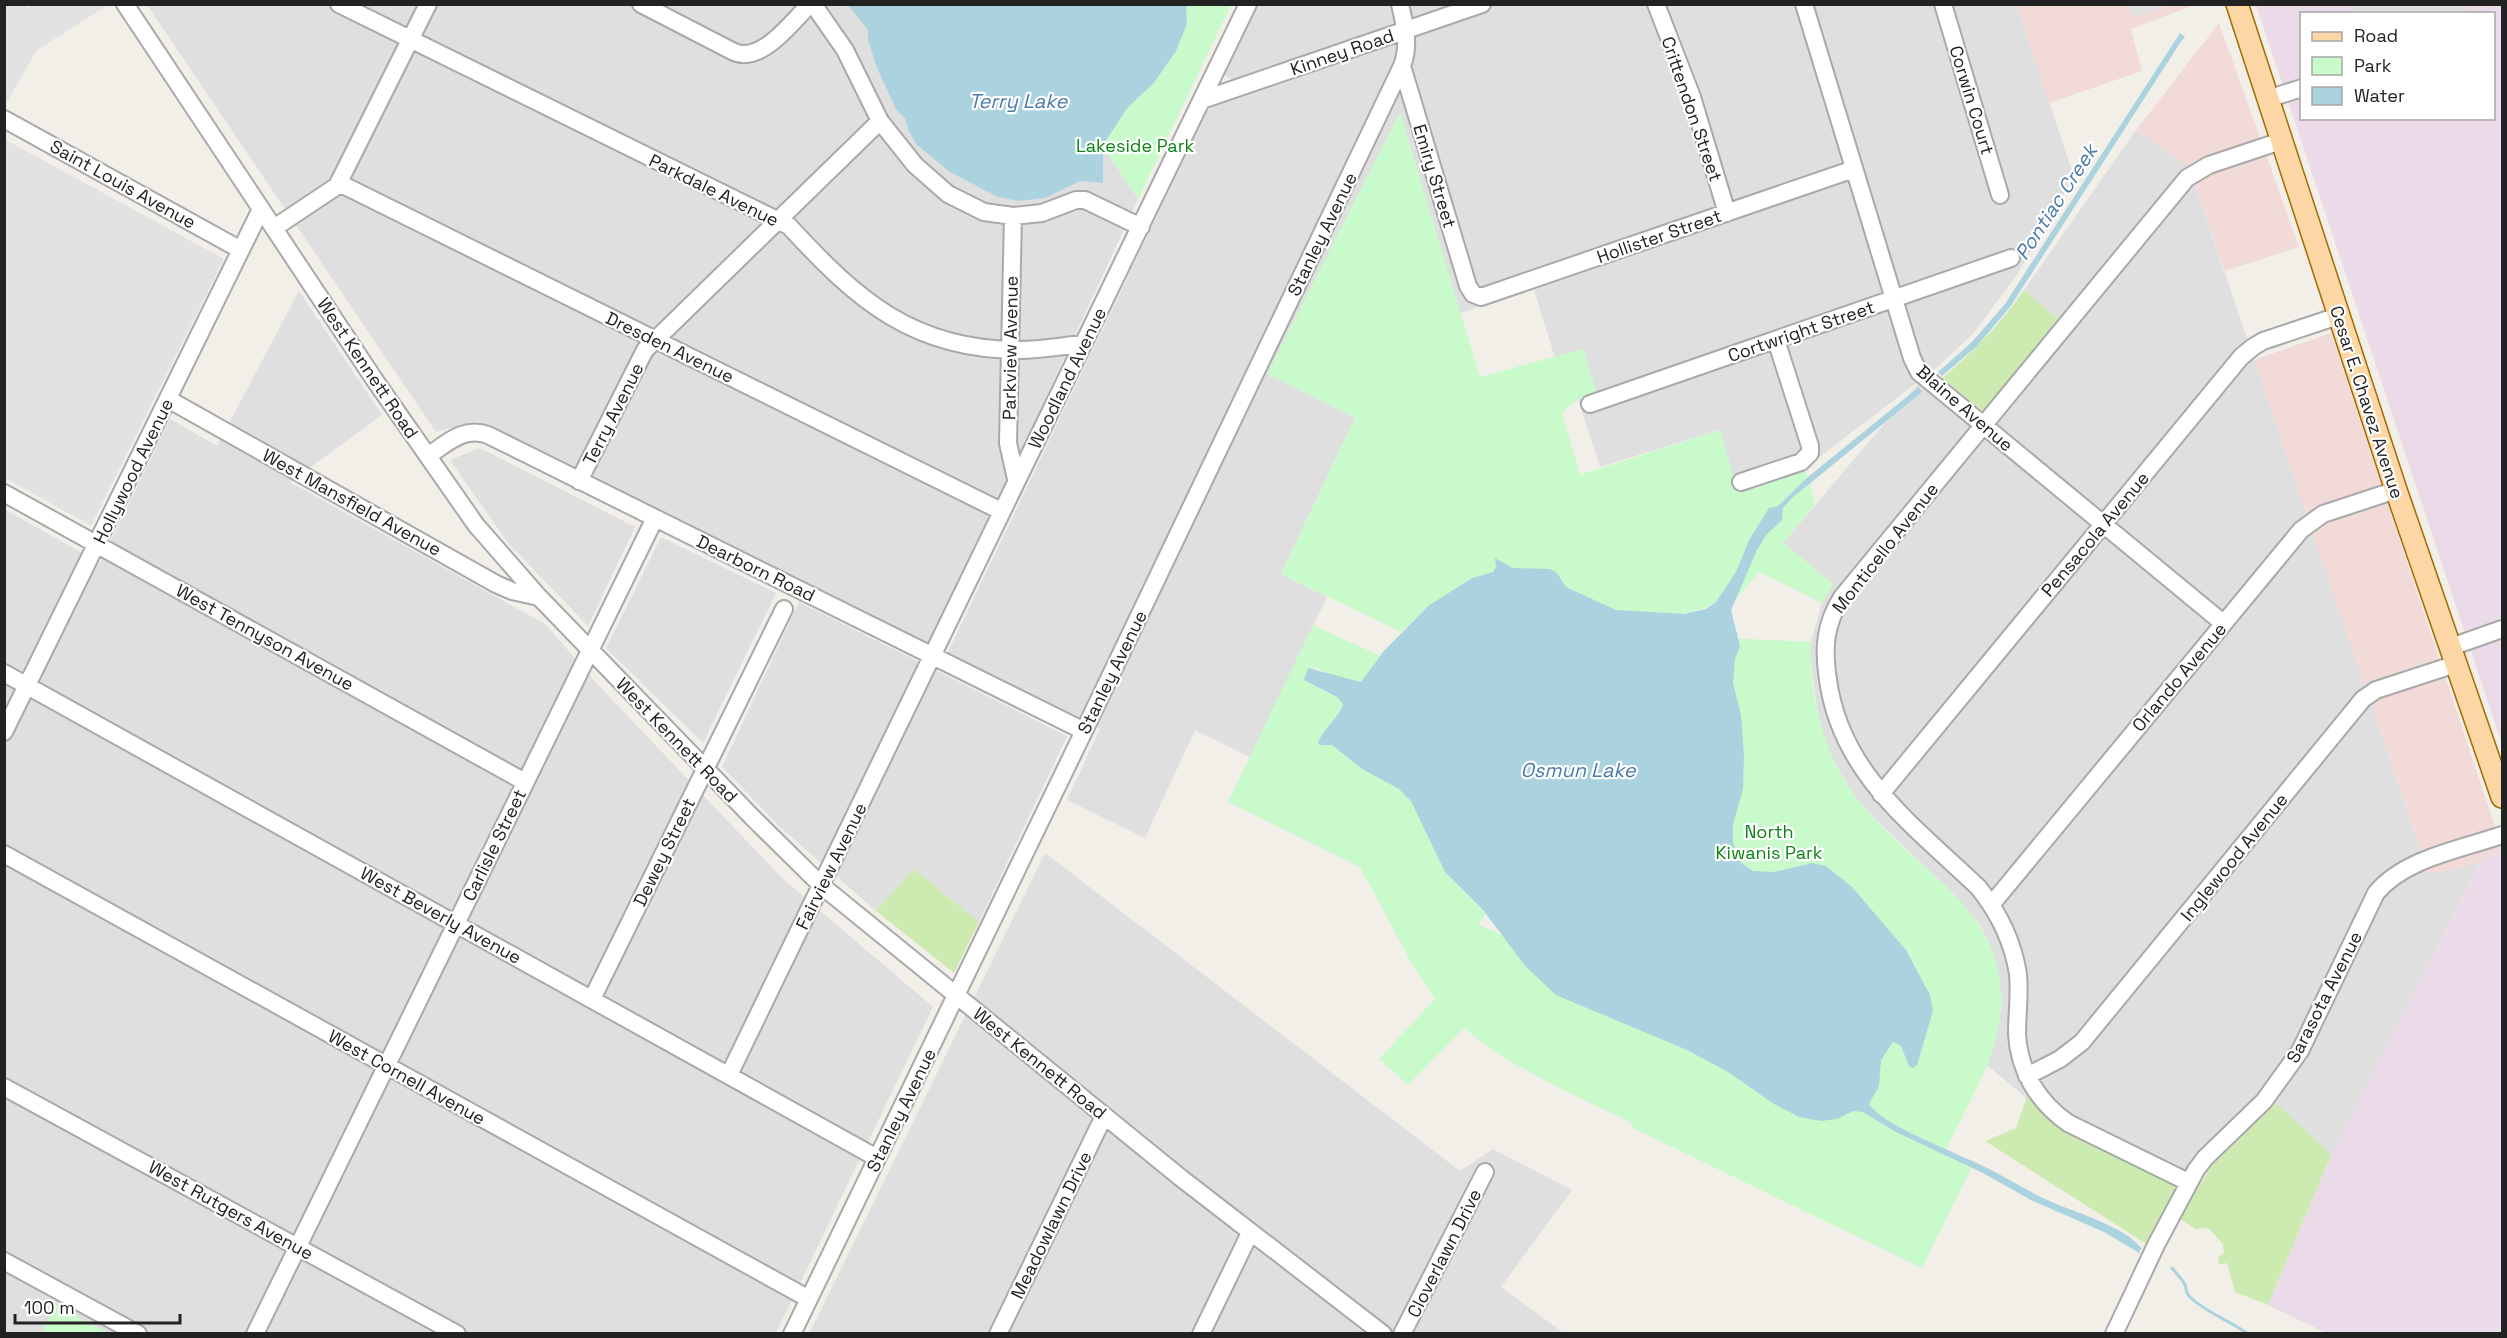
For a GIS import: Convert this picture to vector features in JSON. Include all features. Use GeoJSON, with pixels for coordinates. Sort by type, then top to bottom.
{"type":"FeatureCollection","features":[{"type":"Feature","properties":{"kind":"main road","name":"Cesar E. Chavez Avenue"},"geometry":{"type":"LineString","coordinates":[[2237,4],[2396,490],[2502,797]]}},
{"type":"Feature","properties":{"kind":"street","name":"West Kennett Road"},"geometry":{"type":"LineString","coordinates":[[125,4],[428,456],[488,541],[538,597],[822,886],[1250,1233],[1383,1334]]}},
{"type":"Feature","properties":{"kind":"street","name":"Parkdale Avenue"},"geometry":{"type":"LineString","coordinates":[[339,4],[789,226],[843,282],[884,314],[918,331],[953,343],[1010,350],[1083,344]]}},
{"type":"Feature","properties":{"kind":"street"},"geometry":{"type":"LineString","coordinates":[[274,228],[333,190],[339,183],[428,4]]}},
{"type":"Feature","properties":{"kind":"street"},"geometry":{"type":"LineString","coordinates":[[641,4],[746,56],[761,51],[812,4],[845,50],[880,121],[915,165],[948,194],[984,212],[1013,216],[1042,213],[1076,200],[1085,200],[1141,227]]}},
{"type":"Feature","properties":{"kind":"street","name":"Woodland Avenue"},"geometry":{"type":"LineString","coordinates":[[932,656],[1248,4]]}},
{"type":"Feature","properties":{"kind":"street","name":"Stanley Avenue"},"geometry":{"type":"LineString","coordinates":[[792,1334],[1084,732],[1402,66],[1407,50],[1406,30],[1400,4]]}},
{"type":"Feature","properties":{"kind":"street","name":"Kinney Road"},"geometry":{"type":"LineString","coordinates":[[1202,100],[1482,4]]}},
{"type":"Feature","properties":{"kind":"street","name":"Crittendon Street"},"geometry":{"type":"LineString","coordinates":[[1656,4],[1692,97],[1727,213]]}},
{"type":"Feature","properties":{"kind":"street","name":"Blaine Avenue"},"geometry":{"type":"LineString","coordinates":[[1804,4],[1912,358],[1919,372],[2223,623]]}},
{"type":"Feature","properties":{"kind":"street","name":"Corwin Court"},"geometry":{"type":"LineString","coordinates":[[1943,4],[2000,195]]}},
{"type":"Feature","properties":{"kind":"street","name":"Emiry Street"},"geometry":{"type":"LineString","coordinates":[[1402,66],[1468,286]]}},
{"type":"Feature","properties":{"kind":"street"},"geometry":{"type":"LineString","coordinates":[[2267,99],[2300,88]]}},
{"type":"Feature","properties":{"kind":"street","name":"Saint Louis Avenue"},"geometry":{"type":"LineString","coordinates":[[4,119],[241,250]]}},
{"type":"Feature","properties":{"kind":"street","name":"Terry Avenue"},"geometry":{"type":"LineString","coordinates":[[579,481],[645,350],[880,121]]}},
{"type":"Feature","properties":{"kind":"street","name":"Monticello Avenue"},"geometry":{"type":"LineString","coordinates":[[2188,1182],[2068,1123],[2046,1105],[2027,1076],[2018,1044],[2019,988],[2015,961],[2005,930],[1978,888],[1881,794],[1852,755],[1834,713],[1824,649],[1830,619],[1842,597],[2189,176],[2209,165],[2281,141]]}},
{"type":"Feature","properties":{"kind":"street","name":"Hollister Street"},"geometry":{"type":"LineString","coordinates":[[1468,286],[1475,295],[1487,297],[1854,169]]}},
{"type":"Feature","properties":{"kind":"street","name":"Dresden Avenue"},"geometry":{"type":"LineString","coordinates":[[339,183],[1001,511]]}},
{"type":"Feature","properties":{"kind":"street","name":"Hollywood Avenue"},"geometry":{"type":"LineString","coordinates":[[4,732],[261,209]]}},
{"type":"Feature","properties":{"kind":"street","name":"Parkview Avenue"},"geometry":{"type":"LineString","coordinates":[[1013,216],[1008,443],[1016,479]]}},
{"type":"Feature","properties":{"kind":"street","name":"Cortwright Street"},"geometry":{"type":"LineString","coordinates":[[1590,404],[2011,258]]}},
{"type":"Feature","properties":{"kind":"street","name":"Pensacola Avenue"},"geometry":{"type":"LineString","coordinates":[[1881,794],[2246,352],[2263,341],[2338,316]]}},
{"type":"Feature","properties":{"kind":"street"},"geometry":{"type":"LineString","coordinates":[[1741,482],[1802,462],[1809,456],[1810,446],[1776,340]]}},
{"type":"Feature","properties":{"kind":"street","name":"West Mansfield Avenue"},"geometry":{"type":"LineString","coordinates":[[168,399],[496,584],[538,597]]}},
{"type":"Feature","properties":{"kind":"street","name":"Dearborn Road"},"geometry":{"type":"LineString","coordinates":[[428,456],[459,435],[480,433],[1084,732]]}},
{"type":"Feature","properties":{"kind":"street","name":"Orlando Avenue"},"geometry":{"type":"LineString","coordinates":[[1991,905],[2301,530],[2324,514],[2396,490]]}},
{"type":"Feature","properties":{"kind":"street","name":"West Tennyson Avenue"},"geometry":{"type":"LineString","coordinates":[[4,493],[525,782]]}},
{"type":"Feature","properties":{"kind":"street","name":"Carlisle Street"},"geometry":{"type":"LineString","coordinates":[[255,1334],[655,518]]}},
{"type":"Feature","properties":{"kind":"street","name":"Dewey Street"},"geometry":{"type":"LineString","coordinates":[[592,999],[784,609]]}},
{"type":"Feature","properties":{"kind":"street","name":"Inglewood Avenue"},"geometry":{"type":"LineString","coordinates":[[2027,1076],[2066,1054],[2089,1033],[2364,699],[2376,690],[2453,655],[2502,628]]}},
{"type":"Feature","properties":{"kind":"street","name":"Fairview Avenue"},"geometry":{"type":"LineString","coordinates":[[729,1075],[932,656]]}},
{"type":"Feature","properties":{"kind":"street","name":"West Beverly Avenue"},"geometry":{"type":"LineString","coordinates":[[4,673],[877,1158]]}},
{"type":"Feature","properties":{"kind":"street","name":"Sarasota Avenue"},"geometry":{"type":"LineString","coordinates":[[2114,1334],[2188,1182],[2205,1158],[2264,1101],[2294,1060],[2315,1022],[2370,903],[2380,889],[2406,870],[2425,861],[2502,835]]}},
{"type":"Feature","properties":{"kind":"street","name":"West Cornell Avenue"},"geometry":{"type":"LineString","coordinates":[[4,854],[808,1299]]}},
{"type":"Feature","properties":{"kind":"street","name":"West Rutgers Avenue"},"geometry":{"type":"LineString","coordinates":[[4,1087],[457,1334]]}},
{"type":"Feature","properties":{"kind":"street","name":"Meadowlawn Drive"},"geometry":{"type":"LineString","coordinates":[[998,1334],[1104,1116]]}},
{"type":"Feature","properties":{"kind":"street","name":"Cloverlawn Drive"},"geometry":{"type":"LineString","coordinates":[[1402,1334],[1485,1172]]}},
{"type":"Feature","properties":{"kind":"street"},"geometry":{"type":"LineString","coordinates":[[1201,1334],[1250,1233]]}},
{"type":"Feature","properties":{"kind":"street"},"geometry":{"type":"LineString","coordinates":[[4,1261],[138,1334]]}},
{"type":"Feature","properties":{"kind":"shaded area"},"geometry":{"type":"Polygon","coordinates":[[[33,4],[108,5],[37,50],[7,102],[4,101],[5,5],[25,5],[27,8],[33,4]]]}},
{"type":"Feature","properties":{"kind":"shaded area"},"geometry":{"type":"Polygon","coordinates":[[[2129,4],[2169,5],[2132,17],[2129,4]]]}},
{"type":"Feature","properties":{"kind":"shaded area","name":"Lakeside Park"},"geometry":{"type":"Polygon","coordinates":[[[147,5],[936,5],[1105,149],[1138,199],[1025,443],[928,644],[477,421],[436,432],[147,5]]]}},
{"type":"Feature","properties":{"kind":"shaded area"},"geometry":{"type":"Polygon","coordinates":[[[1240,5],[2017,5],[2074,177],[2016,276],[1973,334],[1935,369],[1805,468],[1738,491],[1719,430],[1600,467],[1578,399],[1583,349],[1555,358],[1534,290],[1460,313],[1400,113],[1268,374],[1355,418],[1281,574],[1327,597],[1250,757],[1195,730],[1145,838],[1067,800],[1100,729],[947,654],[1209,107],[1386,46],[1384,32],[1236,81],[1210,68],[1240,5]]]}},
{"type":"Feature","properties":{"kind":"shaded area"},"geometry":{"type":"Polygon","coordinates":[[[2017,5],[2194,5],[2131,29],[2142,71],[2049,103],[2017,5]]]}},
{"type":"Feature","properties":{"kind":"shaded area"},"geometry":{"type":"Polygon","coordinates":[[[2256,5],[2352,5],[2356,12],[2300,12],[2300,120],[2495,120],[2495,12],[2470,12],[2467,5],[2502,5],[2502,744],[2256,5]]]}},
{"type":"Feature","properties":{"kind":"shaded area"},"geometry":{"type":"Polygon","coordinates":[[[2352,5],[2467,5],[2470,12],[2356,12],[2352,5]]]}},
{"type":"Feature","properties":{"kind":"shaded area"},"geometry":{"type":"Polygon","coordinates":[[[2219,23],[2299,247],[2225,271],[2189,167],[2136,130],[2219,23]]]}},
{"type":"Feature","properties":{"kind":"shaded area"},"geometry":{"type":"Polygon","coordinates":[[[2136,130],[2189,167],[2429,875],[2480,862],[2331,1155],[2276,1104],[2211,1167],[2177,1186],[2064,1130],[1987,1065],[1994,1046],[1997,1027],[1995,960],[1988,941],[1980,925],[1953,893],[1872,816],[1855,796],[1840,772],[1826,744],[1818,714],[1810,655],[1811,642],[1822,603],[1833,584],[1783,543],[1919,383],[1983,411],[2058,319],[2024,290],[2136,130]]]}},
{"type":"Feature","properties":{"kind":"shaded area"},"geometry":{"type":"Polygon","coordinates":[[[4,139],[224,259],[91,526],[5,478],[4,139]]]}},
{"type":"Feature","properties":{"kind":"shaded area"},"geometry":{"type":"Polygon","coordinates":[[[299,291],[382,415],[290,482],[545,624],[599,686],[783,879],[933,1007],[776,1333],[5,1333],[4,509],[100,563],[170,419],[217,446],[299,291]]]}},
{"type":"Feature","properties":{"kind":"shaded area"},"geometry":{"type":"Polygon","coordinates":[[[2331,333],[2502,848],[2502,851],[2480,862],[2429,875],[2254,360],[2331,333]]]}},
{"type":"Feature","properties":{"kind":"shaded area"},"geometry":{"type":"Polygon","coordinates":[[[480,448],[635,527],[588,626],[508,543],[450,460],[480,448]]]}},
{"type":"Feature","properties":{"kind":"shaded area"},"geometry":{"type":"Polygon","coordinates":[[[661,537],[776,593],[703,743],[606,648],[661,537]]]}},
{"type":"Feature","properties":{"kind":"shaded area"},"geometry":{"type":"Polygon","coordinates":[[[799,602],[1067,736],[979,922],[914,869],[876,911],[780,827],[722,767],[799,602]]]}},
{"type":"Feature","properties":{"kind":"shaded area"},"geometry":{"type":"Polygon","coordinates":[[[2502,851],[2502,1333],[2326,1333],[2268,1305],[2331,1155],[2480,862],[2502,851]]]}},
{"type":"Feature","properties":{"kind":"shaded area"},"geometry":{"type":"Polygon","coordinates":[[[1045,853],[1460,1171],[1493,1149],[1572,1190],[1501,1287],[1564,1333],[809,1334],[1045,853]]]}},
{"type":"Feature","properties":{"kind":"green space","name":"Lakeside Park"},"geometry":{"type":"Polygon","coordinates":[[[1186,5],[1231,5],[1138,199],[1105,149],[1107,139],[1128,107],[1153,84],[1166,64],[1187,24],[1186,5]]]}},
{"type":"Feature","properties":{"kind":"green space"},"geometry":{"type":"Polygon","coordinates":[[[1400,112],[1480,377],[1583,349],[1597,393],[1578,399],[1562,413],[1580,475],[1720,430],[1738,491],[1805,468],[1815,504],[1783,543],[1833,584],[1822,603],[1759,572],[1734,601],[1720,597],[1711,605],[1686,613],[1629,612],[1611,609],[1586,598],[1567,587],[1551,570],[1513,568],[1497,559],[1496,569],[1493,572],[1472,578],[1428,606],[1401,632],[1281,574],[1355,418],[1267,374],[1400,112]]]}},
{"type":"Feature","properties":{"kind":"green space"},"geometry":{"type":"Polygon","coordinates":[[[2024,290],[2058,319],[1983,411],[1942,378],[1986,337],[2024,290]]]}},
{"type":"Feature","properties":{"kind":"green space","name":"North Kiwanis Park"},"geometry":{"type":"Polygon","coordinates":[[[1313,625],[1380,656],[1361,682],[1331,675],[1313,667],[1322,690],[1337,697],[1343,704],[1331,725],[1320,737],[1322,744],[1332,745],[1362,769],[1400,789],[1417,808],[1445,872],[1486,914],[1478,924],[1793,1077],[1672,902],[1705,637],[1811,642],[1813,683],[1820,723],[1834,761],[1844,779],[1876,821],[1950,890],[1972,915],[1988,942],[1999,973],[2001,1009],[1994,1047],[1945,1152],[1973,1165],[1922,1268],[1631,1127],[1633,1123],[1567,1092],[1503,1057],[1464,1028],[1408,1085],[1379,1059],[1435,999],[1411,962],[1360,867],[1228,802],[1313,625]]]}},
{"type":"Feature","properties":{"kind":"green space"},"geometry":{"type":"Polygon","coordinates":[[[914,869],[979,922],[954,973],[876,911],[914,869]]]}},
{"type":"Feature","properties":{"kind":"green space"},"geometry":{"type":"Polygon","coordinates":[[[2027,1097],[2064,1130],[2177,1186],[2148,1245],[1985,1141],[2016,1128],[2027,1097]]]}},
{"type":"Feature","properties":{"kind":"green space"},"geometry":{"type":"Polygon","coordinates":[[[2276,1103],[2331,1155],[2268,1305],[2235,1292],[2227,1263],[2219,1265],[2218,1258],[2224,1252],[2223,1244],[2208,1228],[2195,1229],[2179,1218],[2211,1167],[2276,1103]]]}},
{"type":"Feature","properties":{"kind":"green space"},"geometry":{"type":"Polygon","coordinates":[[[56,1305],[108,1333],[42,1333],[56,1305]]]}},
{"type":"Feature","properties":{"kind":"water","name":"Terry Lake"},"geometry":{"type":"Polygon","coordinates":[[[1186,4],[1187,24],[1176,51],[1153,84],[1128,107],[1107,139],[1103,155],[1103,183],[1080,181],[1045,198],[1019,201],[998,197],[950,172],[916,144],[905,118],[896,109],[877,68],[868,40],[868,30],[848,5],[1186,4]]]}},
{"type":"Feature","properties":{"kind":"water"},"geometry":{"type":"Polygon","coordinates":[[[2180,33],[2185,37],[2010,307],[1977,346],[1942,376],[1938,372],[1972,342],[2005,304],[2180,33]]]}},
{"type":"Feature","properties":{"kind":"water","name":"Osmun Lake"},"geometry":{"type":"Polygon","coordinates":[[[1919,387],[1922,392],[1792,498],[1783,508],[1782,520],[1766,535],[1757,550],[1731,610],[1740,646],[1735,659],[1733,683],[1741,715],[1744,755],[1743,789],[1733,825],[1733,843],[1741,863],[1753,871],[1774,872],[1812,863],[1826,866],[1852,887],[1906,950],[1930,995],[1933,1011],[1917,1065],[1913,1068],[1909,1066],[1901,1046],[1893,1042],[1881,1060],[1879,1086],[1869,1104],[1876,1112],[1904,1130],[1985,1167],[2045,1199],[2114,1228],[2135,1241],[2142,1249],[2139,1250],[2141,1254],[2104,1232],[2031,1200],[1983,1173],[1896,1132],[1863,1112],[1853,1111],[1837,1119],[1821,1121],[1799,1117],[1774,1104],[1728,1072],[1687,1050],[1556,995],[1526,967],[1483,910],[1445,872],[1411,801],[1399,789],[1362,769],[1332,745],[1318,743],[1343,704],[1337,697],[1304,680],[1308,668],[1361,682],[1383,652],[1428,606],[1472,578],[1493,572],[1496,567],[1495,558],[1513,568],[1550,569],[1557,573],[1566,587],[1616,610],[1684,614],[1706,609],[1716,602],[1736,572],[1749,540],[1769,508],[1778,506],[1808,477],[1919,387]]]}},
{"type":"Feature","properties":{"kind":"waterway"},"geometry":{"type":"LineString","coordinates":[[2172,1268],[2184,1283],[2188,1294],[2196,1302],[2248,1334]]}},
{"type":"Feature","properties":{"kind":"water label","name":"Pontiac Creek"},"geometry":{"type":"Point","coordinates":[2056,202]}}]}
